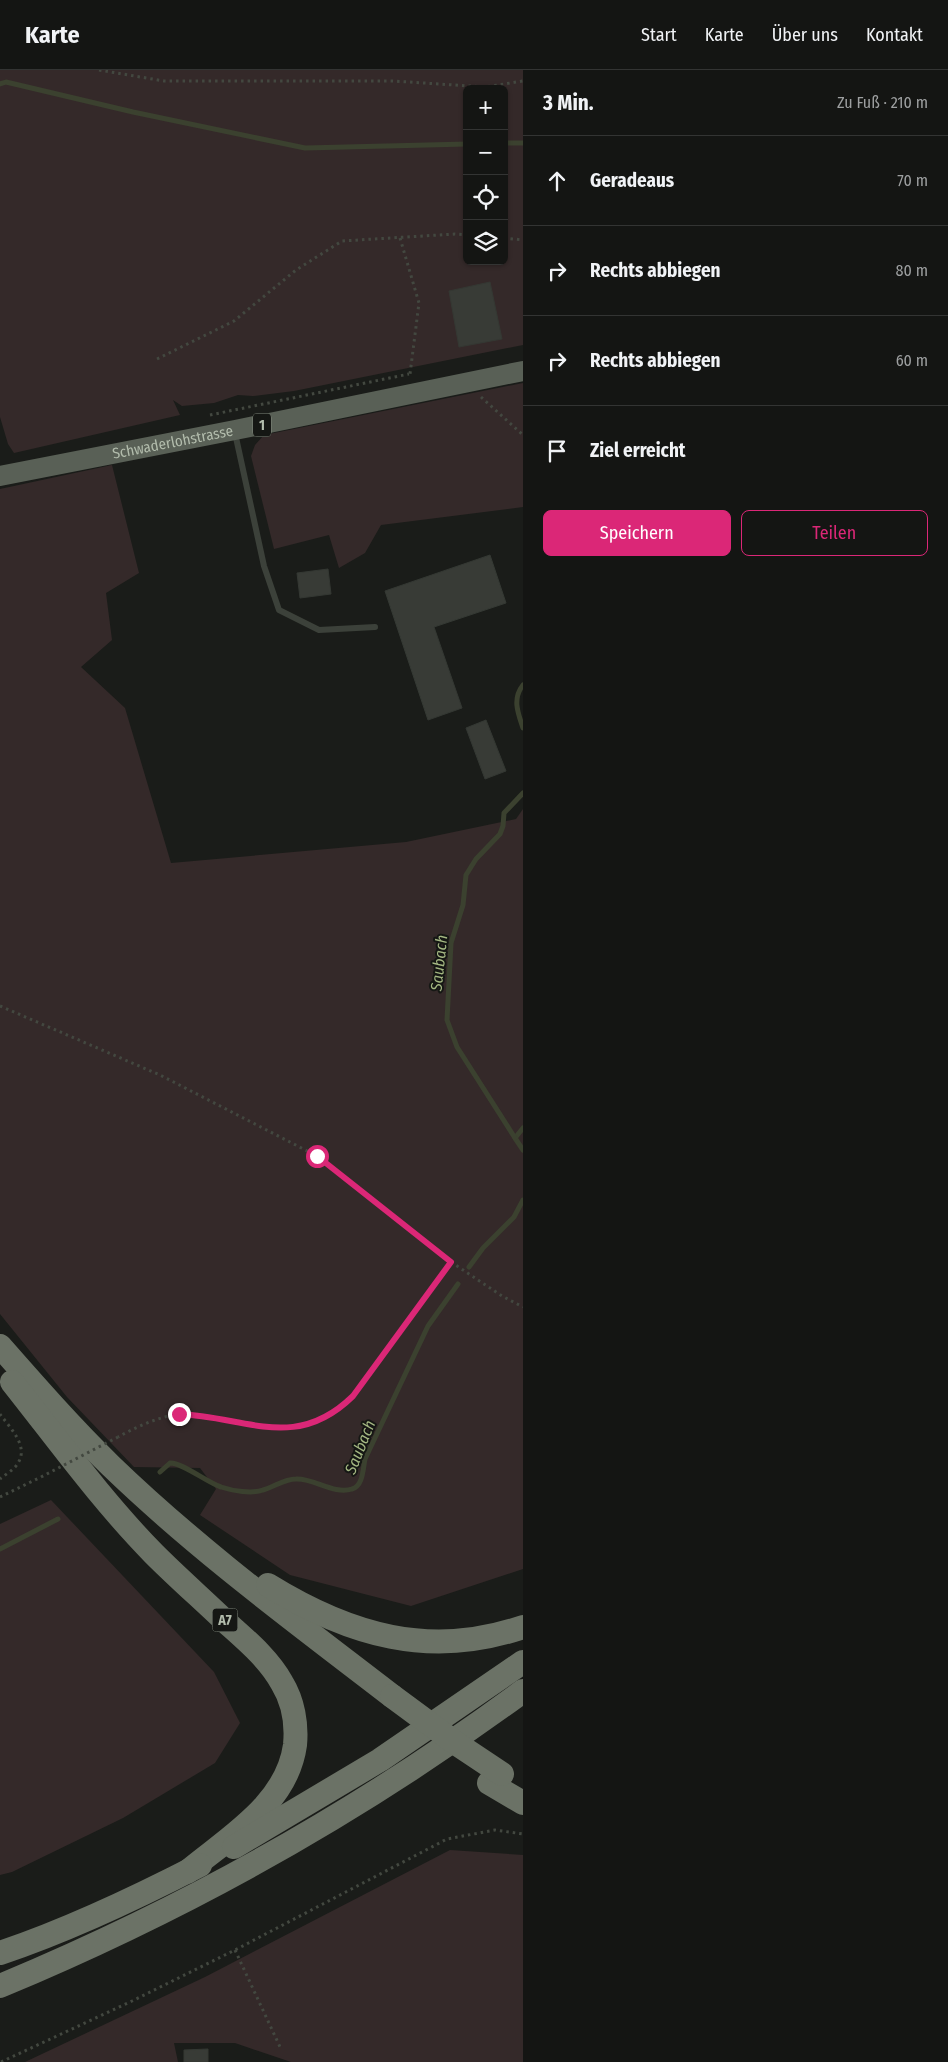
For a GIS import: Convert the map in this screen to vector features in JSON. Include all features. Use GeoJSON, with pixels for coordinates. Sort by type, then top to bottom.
{"type":"FeatureCollection","features":[{"type":"Feature","properties":{"kind":"highway","name":"A7"},"geometry":{"type":"LineString","coordinates":[[0,1346],[43,1396],[111,1466],[188,1534],[386,1700]]}},
{"type":"Feature","properties":{"kind":"highway","name":"A7"},"geometry":{"type":"LineString","coordinates":[[6,1374],[72,1447],[173,1541],[291,1637],[386,1700],[495,1778],[523,1803]]}},
{"type":"Feature","properties":{"kind":"highway","name":"A7"},"geometry":{"type":"LineString","coordinates":[[6,1374],[135,1534],[176,1576],[249,1643],[276,1673],[288,1696],[294,1721],[295,1745],[289,1768],[280,1787],[258,1813],[187,1872]]}},
{"type":"Feature","properties":{"kind":"highway","name":"A7"},"geometry":{"type":"LineString","coordinates":[[188,1534],[296,1601],[335,1620],[374,1634],[413,1641],[451,1641],[489,1637],[523,1627]]}},
{"type":"Feature","properties":{"kind":"highway","name":"A7"},"geometry":{"type":"LineString","coordinates":[[0,1953],[73,1925],[187,1872],[248,1840],[340,1786],[445,1717],[523,1662]]}},
{"type":"Feature","properties":{"kind":"highway"},"geometry":{"type":"LineString","coordinates":[[0,1986],[85,1950],[204,1891],[325,1822],[421,1761],[518,1695]]}},
{"type":"Feature","properties":{"kind":"highway","name":"A7"},"geometry":{"type":"LineString","coordinates":[[495,1778],[523,1786]]}},
{"type":"Feature","properties":{"kind":"main road","name":"Schwaderlohstrasse"},"geometry":{"type":"LineString","coordinates":[[0,476],[523,371]]}},
{"type":"Feature","properties":{"kind":"lane"},"geometry":{"type":"LineString","coordinates":[[235,430],[264,566],[279,610],[319,630],[375,627]]}},
{"type":"Feature","properties":{"kind":"path"},"geometry":{"type":"LineString","coordinates":[[99,70],[164,80],[393,81],[485,87],[523,81]]}},
{"type":"Feature","properties":{"kind":"path"},"geometry":{"type":"LineString","coordinates":[[158,358],[234,321],[296,270],[342,241],[463,235]]}},
{"type":"Feature","properties":{"kind":"path"},"geometry":{"type":"LineString","coordinates":[[400,238],[419,303],[410,374]]}},
{"type":"Feature","properties":{"kind":"path"},"geometry":{"type":"LineString","coordinates":[[508,238],[523,240]]}},
{"type":"Feature","properties":{"kind":"path"},"geometry":{"type":"LineString","coordinates":[[466,383],[523,435]]}},
{"type":"Feature","properties":{"kind":"path"},"geometry":{"type":"LineString","coordinates":[[0,1006],[160,1076],[317,1156],[451,1262],[502,1296],[523,1307]]}},
{"type":"Feature","properties":{"kind":"path"},"geometry":{"type":"LineString","coordinates":[[0,1497],[138,1426],[179,1414],[199,1415],[258,1426],[281,1427],[302,1427],[322,1420],[340,1409],[353,1396],[451,1262]]}},
{"type":"Feature","properties":{"kind":"path"},"geometry":{"type":"LineString","coordinates":[[0,1414],[19,1439],[23,1453],[18,1465],[0,1479]]}},
{"type":"Feature","properties":{"kind":"path"},"geometry":{"type":"LineString","coordinates":[[1,2062],[132,2001],[235,1950],[447,1839],[495,1830],[523,1834]]}},
{"type":"Feature","properties":{"kind":"path"},"geometry":{"type":"LineString","coordinates":[[235,1950],[280,2049]]}},
{"type":"Feature","properties":{"kind":"shaded area"},"geometry":{"type":"Polygon","coordinates":[[[0,70],[523,70],[523,345],[294,391],[253,396],[238,395],[214,403],[182,406],[173,400],[180,415],[14,453],[8,444],[0,417],[0,70]]]}},
{"type":"Feature","properties":{"kind":"shaded area"},"geometry":{"type":"Polygon","coordinates":[[[523,383],[523,507],[381,525],[365,553],[339,568],[329,535],[274,549],[251,456],[255,445],[264,435],[523,383]]]}},
{"type":"Feature","properties":{"kind":"shaded area"},"geometry":{"type":"Polygon","coordinates":[[[112,465],[139,573],[106,593],[112,640],[81,667],[125,708],[171,863],[406,842],[516,819],[523,809],[523,1569],[411,1606],[290,1575],[200,1515],[216,1489],[200,1468],[134,1467],[67,1397],[0,1314],[0,489],[112,465]]]}},
{"type":"Feature","properties":{"kind":"shaded area"},"geometry":{"type":"Polygon","coordinates":[[[51,1500],[214,1672],[240,1723],[215,1763],[123,1818],[12,1872],[0,1875],[0,1524],[51,1500]]]}},
{"type":"Feature","properties":{"kind":"shaded area"},"geometry":{"type":"Polygon","coordinates":[[[450,1850],[523,1855],[523,2062],[291,2062],[235,2043],[174,2043],[178,2062],[25,2062],[205,1977],[450,1850]]]}},
{"type":"Feature","properties":{"kind":"building"},"geometry":{"type":"Polygon","coordinates":[[[490,282],[502,339],[459,347],[449,291],[490,282]]]}},
{"type":"Feature","properties":{"kind":"building"},"geometry":{"type":"Polygon","coordinates":[[[490,555],[506,603],[434,627],[462,708],[428,720],[385,591],[490,555]]]}},
{"type":"Feature","properties":{"kind":"building"},"geometry":{"type":"Polygon","coordinates":[[[328,569],[331,594],[300,598],[297,573],[328,569]]]}},
{"type":"Feature","properties":{"kind":"building"},"geometry":{"type":"Polygon","coordinates":[[[486,720],[506,771],[485,779],[466,728],[486,720]]]}},
{"type":"Feature","properties":{"kind":"building"},"geometry":{"type":"Polygon","coordinates":[[[208,2049],[208,2062],[184,2062],[184,2050],[208,2049]]]}},
{"type":"Feature","properties":{"kind":"waterway"},"geometry":{"type":"LineString","coordinates":[[0,84],[6,82],[133,112],[305,148],[463,144]]}},
{"type":"Feature","properties":{"kind":"waterway"},"geometry":{"type":"LineString","coordinates":[[508,143],[523,143]]}},
{"type":"Feature","properties":{"kind":"waterway","name":"Saubach"},"geometry":{"type":"LineString","coordinates":[[523,685],[517,701],[523,728]]}},
{"type":"Feature","properties":{"kind":"waterway","name":"Saubach"},"geometry":{"type":"LineString","coordinates":[[515,1138],[457,1047],[447,1020],[451,943],[463,905],[466,875],[476,859],[500,834],[504,813],[523,793]]}},
{"type":"Feature","properties":{"kind":"waterway","name":"Saubach"},"geometry":{"type":"LineString","coordinates":[[523,1128],[515,1138],[523,1150]]}},
{"type":"Feature","properties":{"kind":"waterway","name":"Saubach"},"geometry":{"type":"LineString","coordinates":[[469,1267],[483,1248],[514,1217],[523,1200]]}},
{"type":"Feature","properties":{"kind":"waterway","name":"Saubach"},"geometry":{"type":"LineString","coordinates":[[160,1472],[170,1463],[175,1464],[216,1485],[242,1492],[259,1491],[287,1480],[296,1479],[303,1479],[338,1490],[356,1487],[362,1477],[365,1459],[428,1326],[458,1284]]}},
{"type":"Feature","properties":{"kind":"waterway","name":"Saubach"},"geometry":{"type":"LineString","coordinates":[[0,1549],[58,1519]]}},
{"type":"Feature","properties":{"kind":"route"},"geometry":{"type":"LineString","coordinates":[[179,1414],[199,1415],[258,1426],[281,1427],[302,1427],[322,1420],[340,1409],[353,1396],[451,1262],[317,1156]]}}]}
